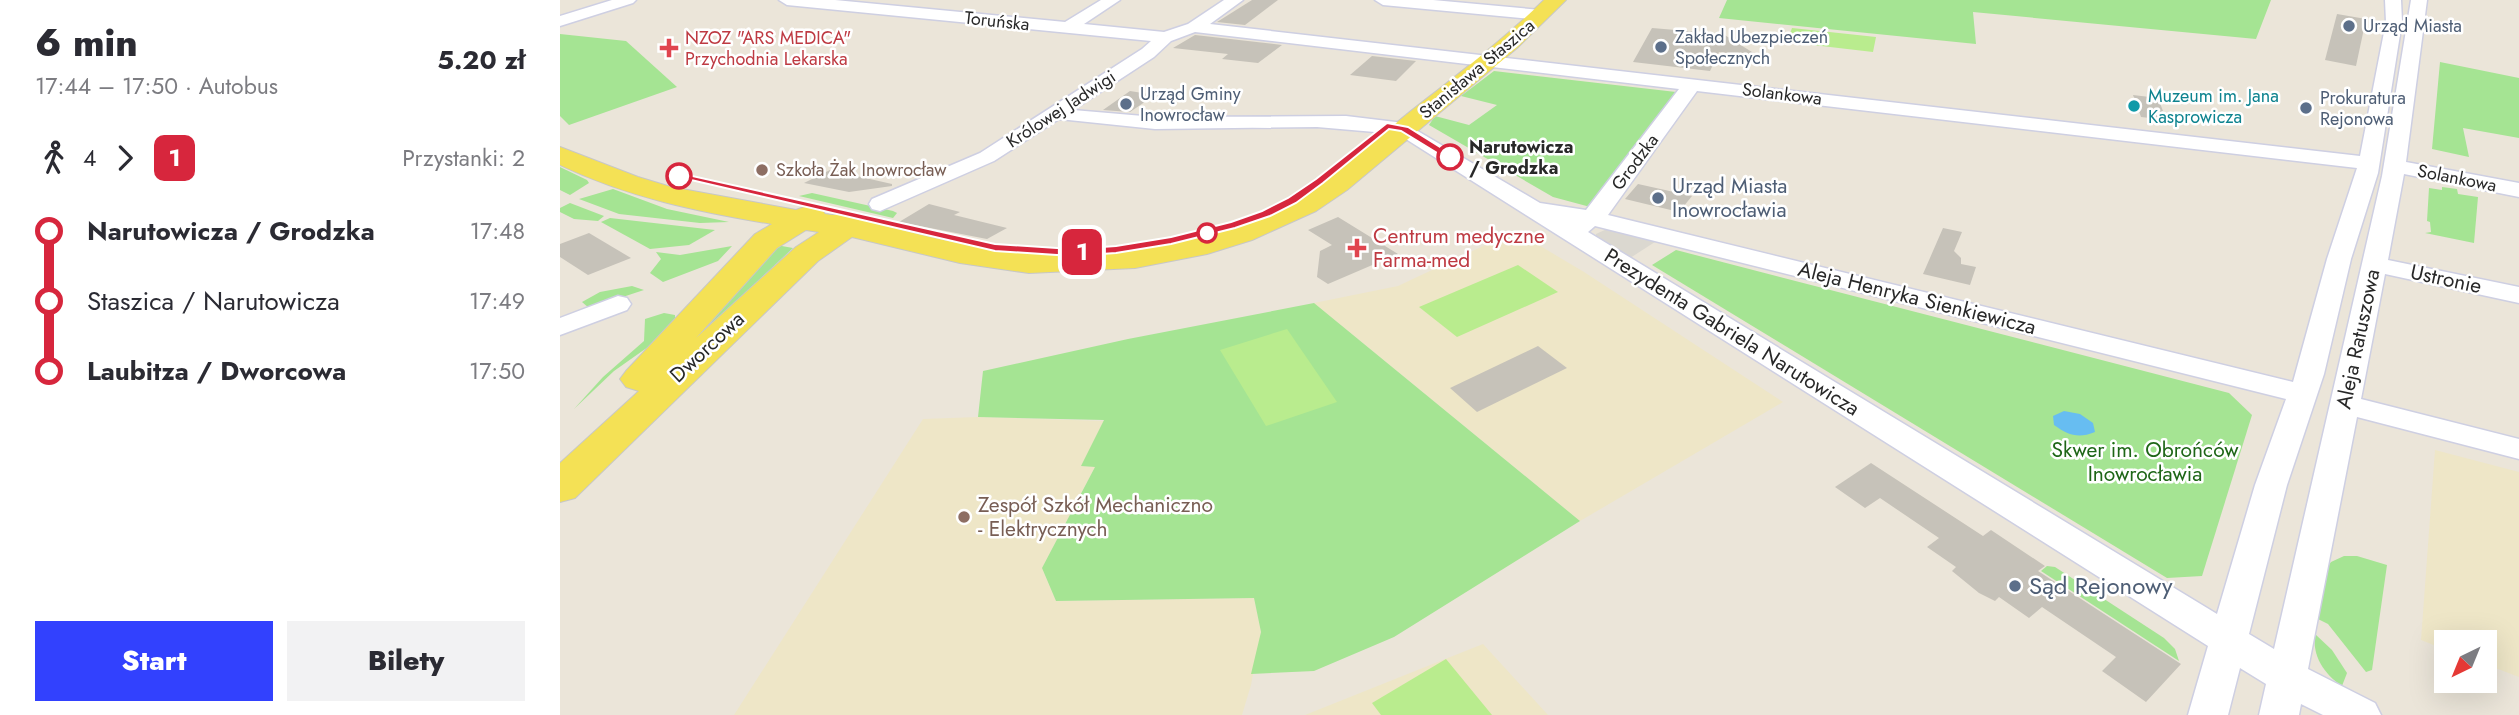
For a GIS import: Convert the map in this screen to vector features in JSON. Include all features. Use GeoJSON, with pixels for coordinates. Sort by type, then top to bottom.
{"type":"FeatureCollection","features":[{"type":"Feature","properties":{"kind":"main road","name":"Stanisława Staszica"},"geometry":{"type":"LineString","coordinates":[[560,129],[589,147],[646,167],[809,214],[862,216],[982,257],[1018,262],[1103,261],[1174,250],[1244,232],[1305,205],[1336,184],[1396,127],[1482,60],[1541,7]]}},
{"type":"Feature","properties":{"kind":"main road"},"geometry":{"type":"LineString","coordinates":[[560,155],[593,171],[672,195],[809,214]]}},
{"type":"Feature","properties":{"kind":"main road","name":"Dworcowa"},"geometry":{"type":"LineString","coordinates":[[560,458],[705,310],[766,241],[809,214]]}},
{"type":"Feature","properties":{"kind":"main road","name":"Dworcowa"},"geometry":{"type":"LineString","coordinates":[[560,487],[807,254],[862,216]]}},
{"type":"Feature","properties":{"kind":"street"},"geometry":{"type":"LineString","coordinates":[[560,21],[628,0]]}},
{"type":"Feature","properties":{"kind":"street","name":"Toruńska"},"geometry":{"type":"LineString","coordinates":[[787,0],[1166,37]]}},
{"type":"Feature","properties":{"kind":"street"},"geometry":{"type":"LineString","coordinates":[[1067,28],[1112,0]]}},
{"type":"Feature","properties":{"kind":"street","name":"Królowej Jadwigi"},"geometry":{"type":"LineString","coordinates":[[862,216],[987,158],[1148,53],[1166,37],[1194,27],[1235,0]]}},
{"type":"Feature","properties":{"kind":"street"},"geometry":{"type":"LineString","coordinates":[[1383,0],[1541,7]]}},
{"type":"Feature","properties":{"kind":"street","name":"Aleja Ratuszowa"},"geometry":{"type":"LineString","coordinates":[[2278,715],[2373,264],[2394,22],[2393,0]]}},
{"type":"Feature","properties":{"kind":"street","name":"Aleja Ratuszowa"},"geometry":{"type":"LineString","coordinates":[[2208,715],[2281,452],[2303,394],[2339,259],[2382,164],[2419,0]]}},
{"type":"Feature","properties":{"kind":"street"},"geometry":{"type":"LineString","coordinates":[[2394,22],[2414,25]]}},
{"type":"Feature","properties":{"kind":"street","name":"Solankowa"},"geometry":{"type":"LineString","coordinates":[[1194,27],[2382,164],[2519,190]]}},
{"type":"Feature","properties":{"kind":"street","name":"Grodzka"},"geometry":{"type":"LineString","coordinates":[[1582,225],[1692,84]]}},
{"type":"Feature","properties":{"kind":"street"},"geometry":{"type":"LineString","coordinates":[[1054,113],[1122,122],[1173,124],[1318,120],[1396,127]]}},
{"type":"Feature","properties":{"kind":"street","name":"Aleja Henryka Sienkiewicza"},"geometry":{"type":"LineString","coordinates":[[1396,127],[1531,207],[1582,225],[2303,394]]}},
{"type":"Feature","properties":{"kind":"street","name":"Prezydenta Gabriela Narutowicza"},"geometry":{"type":"LineString","coordinates":[[1582,225],[2286,677],[2361,715]]}},
{"type":"Feature","properties":{"kind":"street","name":"Ustronie"},"geometry":{"type":"LineString","coordinates":[[2373,264],[2519,295]]}},
{"type":"Feature","properties":{"kind":"street"},"geometry":{"type":"LineString","coordinates":[[560,327],[618,304]]}},
{"type":"Feature","properties":{"kind":"street"},"geometry":{"type":"LineString","coordinates":[[2344,404],[2519,449]]}},
{"type":"Feature","properties":{"kind":"shaded area"},"geometry":{"type":"Polygon","coordinates":[[[1609,228],[1658,240],[1627,260],[1595,239],[1596,234],[1609,228]]]}},
{"type":"Feature","properties":{"kind":"shaded area"},"geometry":{"type":"Polygon","coordinates":[[[1515,231],[1584,272],[1783,402],[1580,521],[1314,303],[1398,286],[1515,231]]]}},
{"type":"Feature","properties":{"kind":"shaded area","name":"Zespół Szkół Mechaniczno - Elektrycznych"},"geometry":{"type":"Polygon","coordinates":[[[978,417],[1104,421],[1082,466],[1095,467],[1042,568],[1056,601],[1254,598],[1261,632],[1242,715],[734,715],[923,419],[978,417]]]}},
{"type":"Feature","properties":{"kind":"shaded area"},"geometry":{"type":"Polygon","coordinates":[[[2435,450],[2519,472],[2519,677],[2497,669],[2497,630],[2434,630],[2434,645],[2421,640],[2435,450]]]}},
{"type":"Feature","properties":{"kind":"shaded area"},"geometry":{"type":"Polygon","coordinates":[[[1483,644],[1548,715],[1305,715],[1395,679],[1483,644]]]}},
{"type":"Feature","properties":{"kind":"green space"},"geometry":{"type":"Polygon","coordinates":[[[1727,0],[2271,0],[2256,39],[1973,12],[1976,44],[1719,18],[1727,0]]]}},
{"type":"Feature","properties":{"kind":"green space"},"geometry":{"type":"Polygon","coordinates":[[[1792,28],[1876,37],[1873,52],[1787,42],[1792,28]]]}},
{"type":"Feature","properties":{"kind":"green space"},"geometry":{"type":"Polygon","coordinates":[[[560,34],[626,41],[677,87],[569,125],[560,116],[560,34]]]}},
{"type":"Feature","properties":{"kind":"green space"},"geometry":{"type":"Polygon","coordinates":[[[2440,62],[2519,78],[2519,138],[2463,128],[2469,157],[2432,149],[2440,62]]]}},
{"type":"Feature","properties":{"kind":"green space"},"geometry":{"type":"Polygon","coordinates":[[[1494,71],[1676,92],[1594,208],[1553,197],[1429,125],[1435,116],[1469,125],[1497,105],[1461,96],[1494,71]]]}},
{"type":"Feature","properties":{"kind":"green space"},"geometry":{"type":"Polygon","coordinates":[[[560,167],[589,183],[570,195],[560,190],[560,167]]]}},
{"type":"Feature","properties":{"kind":"green space"},"geometry":{"type":"Polygon","coordinates":[[[2442,187],[2457,189],[2458,194],[2478,197],[2474,243],[2425,233],[2431,232],[2430,222],[2427,221],[2429,188],[2442,190],[2442,187]]]}},
{"type":"Feature","properties":{"kind":"green space"},"geometry":{"type":"Polygon","coordinates":[[[613,189],[667,209],[729,222],[700,223],[619,214],[579,199],[613,189]]]}},
{"type":"Feature","properties":{"kind":"green space"},"geometry":{"type":"Polygon","coordinates":[[[812,193],[897,213],[893,218],[799,196],[812,193]]]}},
{"type":"Feature","properties":{"kind":"green space"},"geometry":{"type":"Polygon","coordinates":[[[570,203],[604,216],[598,221],[574,219],[560,212],[560,208],[570,203]]]}},
{"type":"Feature","properties":{"kind":"green space"},"geometry":{"type":"Polygon","coordinates":[[[610,218],[715,230],[689,245],[650,249],[601,222],[610,218]]]}},
{"type":"Feature","properties":{"kind":"green space"},"geometry":{"type":"Polygon","coordinates":[[[776,245],[793,248],[678,353],[776,245]]]}},
{"type":"Feature","properties":{"kind":"green space"},"geometry":{"type":"Polygon","coordinates":[[[732,246],[718,261],[663,282],[650,273],[661,259],[656,252],[680,255],[732,246]]]}},
{"type":"Feature","properties":{"kind":"green space","name":"Skwer im. Obrońców Inowrocławia"},"geometry":{"type":"Polygon","coordinates":[[[1676,250],[2229,393],[2252,415],[2202,576],[2167,578],[1652,265],[1676,250]]]}},
{"type":"Feature","properties":{"kind":"green space"},"geometry":{"type":"Polygon","coordinates":[[[1518,265],[1558,292],[1457,337],[1419,307],[1518,265]]]}},
{"type":"Feature","properties":{"kind":"green space"},"geometry":{"type":"Polygon","coordinates":[[[632,286],[644,290],[589,308],[582,302],[600,292],[632,286]]]}},
{"type":"Feature","properties":{"kind":"green space"},"geometry":{"type":"Polygon","coordinates":[[[1314,303],[1580,521],[1394,637],[1314,671],[1251,674],[1261,632],[1254,598],[1056,601],[1042,568],[1095,467],[1081,466],[1104,420],[978,417],[983,371],[1128,339],[1314,303]]]}},
{"type":"Feature","properties":{"kind":"green space"},"geometry":{"type":"Polygon","coordinates":[[[664,313],[675,315],[675,321],[665,335],[614,371],[574,409],[603,377],[644,341],[645,319],[664,313]]]}},
{"type":"Feature","properties":{"kind":"green space"},"geometry":{"type":"Polygon","coordinates":[[[1287,329],[1337,402],[1266,426],[1220,350],[1287,329]]]}},
{"type":"Feature","properties":{"kind":"green space"},"geometry":{"type":"Polygon","coordinates":[[[2344,556],[2357,556],[2387,565],[2372,670],[2366,672],[2328,624],[2318,619],[2326,569],[2331,562],[2344,556]]]}},
{"type":"Feature","properties":{"kind":"green space"},"geometry":{"type":"Polygon","coordinates":[[[2047,566],[2055,567],[2164,638],[2175,649],[2179,661],[2041,571],[2047,566]]]}},
{"type":"Feature","properties":{"kind":"green space"},"geometry":{"type":"Polygon","coordinates":[[[2315,634],[2332,650],[2347,673],[2342,686],[2330,676],[2317,657],[2315,634]]]}},
{"type":"Feature","properties":{"kind":"green space"},"geometry":{"type":"Polygon","coordinates":[[[1446,659],[1492,715],[1381,715],[1372,703],[1446,659]]]}},
{"type":"Feature","properties":{"kind":"water"},"geometry":{"type":"Polygon","coordinates":[[[2064,411],[2080,414],[2093,423],[2095,432],[2078,435],[2054,425],[2053,416],[2064,411]]]}},
{"type":"Feature","properties":{"kind":"building"},"geometry":{"type":"Polygon","coordinates":[[[1252,0],[1278,0],[1245,25],[1217,22],[1252,0]]]}},
{"type":"Feature","properties":{"kind":"building"},"geometry":{"type":"Polygon","coordinates":[[[2337,14],[2366,19],[2356,66],[2325,60],[2337,14]]]}},
{"type":"Feature","properties":{"kind":"building"},"geometry":{"type":"Polygon","coordinates":[[[1652,28],[1723,34],[1760,57],[1719,52],[1710,71],[1633,62],[1652,28]]]}},
{"type":"Feature","properties":{"kind":"building"},"geometry":{"type":"Polygon","coordinates":[[[1195,35],[1282,45],[1258,63],[1222,59],[1228,54],[1173,48],[1195,35]]]}},
{"type":"Feature","properties":{"kind":"building"},"geometry":{"type":"Polygon","coordinates":[[[1372,56],[1416,61],[1396,81],[1350,75],[1372,56]]]}},
{"type":"Feature","properties":{"kind":"building","name":"Urząd Gminy Inowrocław"},"geometry":{"type":"Polygon","coordinates":[[[1130,91],[1155,95],[1130,112],[1103,110],[1130,91]]]}},
{"type":"Feature","properties":{"kind":"building"},"geometry":{"type":"Polygon","coordinates":[[[2133,95],[2158,98],[2163,111],[2158,113],[2159,119],[2141,117],[2133,95]]]}},
{"type":"Feature","properties":{"kind":"building"},"geometry":{"type":"Polygon","coordinates":[[[830,170],[892,186],[849,192],[804,183],[830,170]]]}},
{"type":"Feature","properties":{"kind":"building","name":"Urząd Miasta Inowrocławia"},"geometry":{"type":"Polygon","coordinates":[[[1638,184],[1692,196],[1679,212],[1625,199],[1638,184]]]}},
{"type":"Feature","properties":{"kind":"building"},"geometry":{"type":"Polygon","coordinates":[[[929,204],[960,212],[954,215],[1007,228],[987,239],[899,222],[929,204]]]}},
{"type":"Feature","properties":{"kind":"building","name":"Centrum medyczne Farma-med"},"geometry":{"type":"Polygon","coordinates":[[[1338,217],[1398,254],[1328,284],[1317,277],[1320,251],[1332,245],[1308,230],[1338,217]]]}},
{"type":"Feature","properties":{"kind":"building"},"geometry":{"type":"Polygon","coordinates":[[[1943,228],[1962,232],[1954,251],[1961,258],[1961,264],[1976,267],[1970,285],[1923,274],[1943,228]]]}},
{"type":"Feature","properties":{"kind":"building"},"geometry":{"type":"Polygon","coordinates":[[[589,233],[631,258],[588,275],[560,257],[560,244],[589,233]]]}},
{"type":"Feature","properties":{"kind":"building"},"geometry":{"type":"Polygon","coordinates":[[[1538,346],[1567,368],[1477,412],[1450,388],[1538,346]]]}},
{"type":"Feature","properties":{"kind":"building","name":"Sąd Rejonowy"},"geometry":{"type":"Polygon","coordinates":[[[1871,463],[1983,536],[1991,530],[2045,566],[2038,571],[2181,664],[2146,702],[2102,671],[2116,657],[2042,607],[2029,618],[1999,597],[1995,601],[1979,593],[1952,571],[1956,567],[1927,547],[1939,538],[1880,498],[1865,508],[1835,487],[1871,463]]]}},
{"type":"Feature","properties":{"kind":"bus line","name":"1"},"geometry":{"type":"LineString","coordinates":[[679,176],[995,248],[1072,253],[1116,250],[1171,241],[1235,225],[1266,213],[1320,181],[1387,126],[1404,129],[1450,157]]}},
{"type":"Feature","properties":{"kind":"place","name":"Urząd Miasta"},"geometry":{"type":"Point","coordinates":[2349,26]}},
{"type":"Feature","properties":{"kind":"place","name":"Zakład Ubezpieczeń Społecznych"},"geometry":{"type":"Point","coordinates":[1661,47]}},
{"type":"Feature","properties":{"kind":"place","name":"NZOZ \"ARS MEDICA\" Przychodnia Lekarska"},"geometry":{"type":"Point","coordinates":[669,48]}},
{"type":"Feature","properties":{"kind":"place","name":"Urząd Gminy Inowrocław"},"geometry":{"type":"Point","coordinates":[1126,104]}},
{"type":"Feature","properties":{"kind":"place","name":"Muzeum im. Jana Kasprowicza"},"geometry":{"type":"Point","coordinates":[2134,106]}},
{"type":"Feature","properties":{"kind":"place","name":"Prokuratura Rejonowa"},"geometry":{"type":"Point","coordinates":[2306,108]}},
{"type":"Feature","properties":{"kind":"place","name":"Narutowicza / Grodzka"},"geometry":{"type":"Point","coordinates":[1450,157]}},
{"type":"Feature","properties":{"kind":"place","name":"Szkoła Żak Inowrocław"},"geometry":{"type":"Point","coordinates":[762,170]}},
{"type":"Feature","properties":{"kind":"place","name":"Urząd Miasta Inowrocławia"},"geometry":{"type":"Point","coordinates":[1658,198]}},
{"type":"Feature","properties":{"kind":"place","name":"Centrum medyczne Farma-med"},"geometry":{"type":"Point","coordinates":[1357,248]}},
{"type":"Feature","properties":{"kind":"place","name":"Zespół Szkół Mechaniczno - Elektrycznych"},"geometry":{"type":"Point","coordinates":[964,517]}},
{"type":"Feature","properties":{"kind":"place","name":"Sąd Rejonowy"},"geometry":{"type":"Point","coordinates":[2015,586]}}]}
